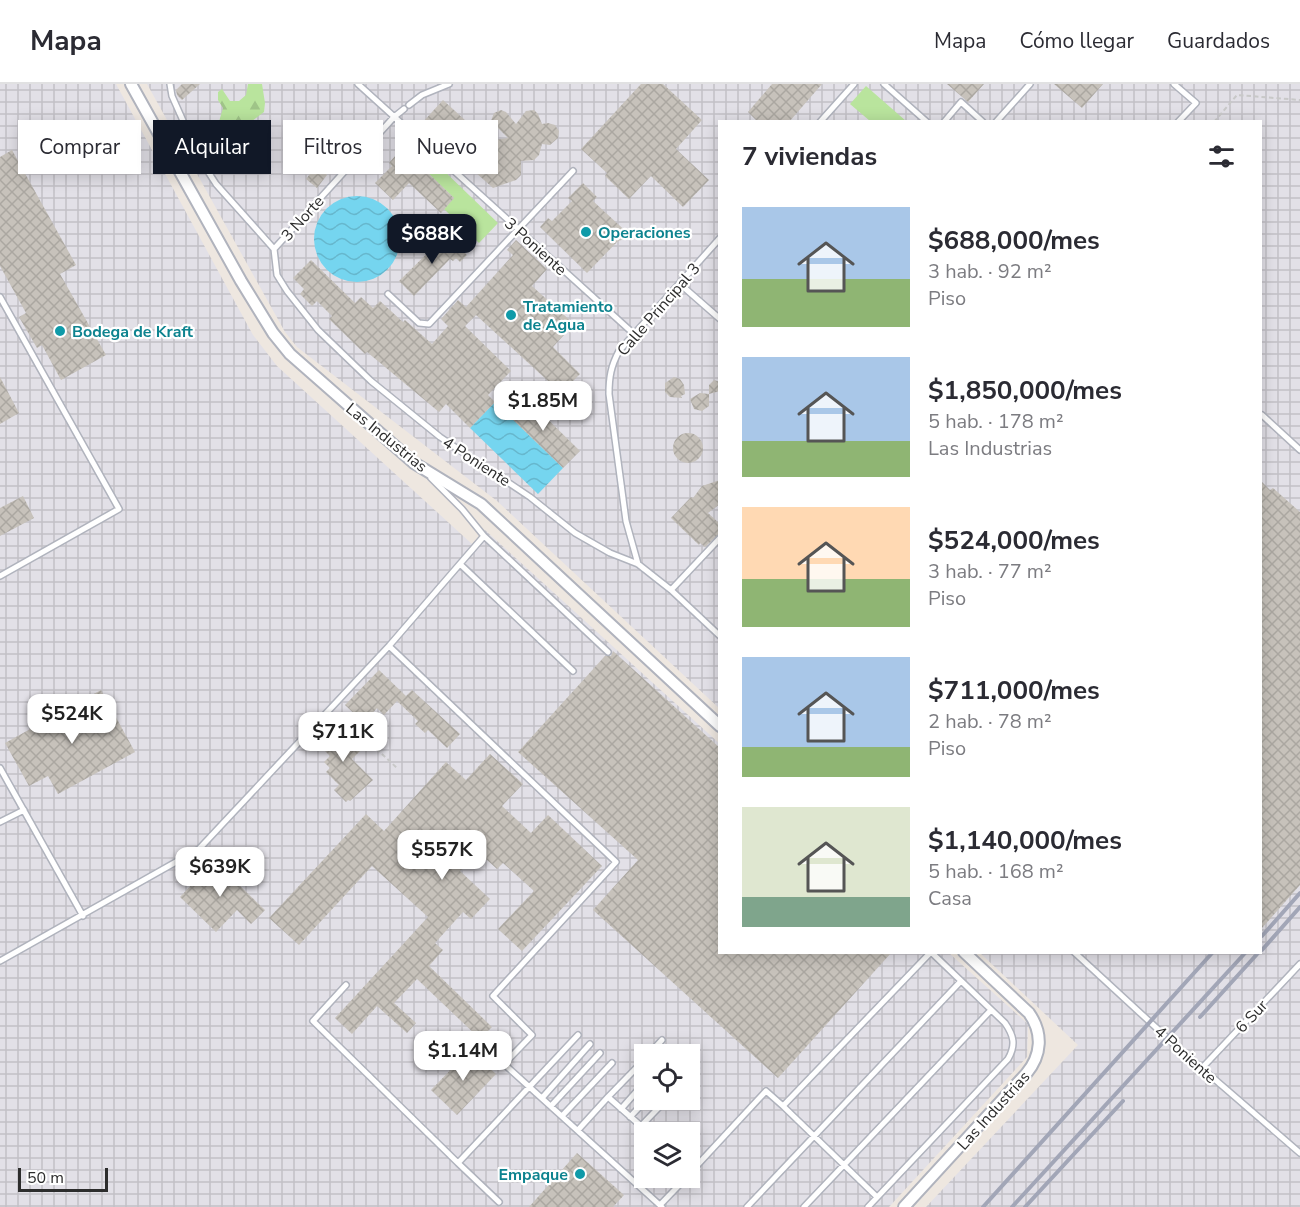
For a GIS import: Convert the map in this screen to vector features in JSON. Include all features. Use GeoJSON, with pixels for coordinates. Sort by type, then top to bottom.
{"type":"FeatureCollection","features":[{"type":"Feature","properties":{"kind":"street","name":"Las Industrias"},"geometry":{"type":"LineString","coordinates":[[132,84],[241,281],[273,333],[290,354],[414,463],[481,504],[718,724]]}},
{"type":"Feature","properties":{"kind":"street","name":"Las Industrias"},"geometry":{"type":"LineString","coordinates":[[904,1207],[1026,1074],[1038,1053],[1039,1036],[1029,1013],[966,954]]}},
{"type":"Feature","properties":{"kind":"lane"},"geometry":{"type":"LineString","coordinates":[[170,84],[172,96],[200,159],[216,184],[274,249]]}},
{"type":"Feature","properties":{"kind":"lane","name":"3 Poniente"},"geometry":{"type":"LineString","coordinates":[[358,84],[634,334]]}},
{"type":"Feature","properties":{"kind":"lane","name":"3 Norte"},"geometry":{"type":"LineString","coordinates":[[274,249],[394,117],[422,95],[449,84]]}},
{"type":"Feature","properties":{"kind":"lane"},"geometry":{"type":"LineString","coordinates":[[822,120],[854,84]]}},
{"type":"Feature","properties":{"kind":"lane"},"geometry":{"type":"LineString","coordinates":[[884,84],[925,120]]}},
{"type":"Feature","properties":{"kind":"lane"},"geometry":{"type":"LineString","coordinates":[[998,120],[1030,84]]}},
{"type":"Feature","properties":{"kind":"lane"},"geometry":{"type":"LineString","coordinates":[[1174,84],[1196,103],[1180,120]]}},
{"type":"Feature","properties":{"kind":"lane"},"geometry":{"type":"LineString","coordinates":[[946,120],[961,102],[981,120]]}},
{"type":"Feature","properties":{"kind":"lane"},"geometry":{"type":"LineString","coordinates":[[388,294],[419,323],[429,324],[573,171]]}},
{"type":"Feature","properties":{"kind":"lane","name":"Calle Principal 3"},"geometry":{"type":"LineString","coordinates":[[638,564],[626,521],[609,378],[613,362],[634,334],[718,240]]}},
{"type":"Feature","properties":{"kind":"lane","name":"4 Poniente"},"geometry":{"type":"LineString","coordinates":[[274,249],[277,275],[297,304],[331,343],[380,388],[440,437],[531,496],[575,533],[610,553],[638,564],[671,590],[718,634]]}},
{"type":"Feature","properties":{"kind":"lane"},"geometry":{"type":"LineString","coordinates":[[680,284],[718,317]]}},
{"type":"Feature","properties":{"kind":"lane"},"geometry":{"type":"LineString","coordinates":[[0,297],[119,509],[0,576]]}},
{"type":"Feature","properties":{"kind":"lane"},"geometry":{"type":"LineString","coordinates":[[1262,415],[1300,450]]}},
{"type":"Feature","properties":{"kind":"lane"},"geometry":{"type":"LineString","coordinates":[[414,463],[447,493],[484,536],[608,652]]}},
{"type":"Feature","properties":{"kind":"lane"},"geometry":{"type":"LineString","coordinates":[[0,961],[200,849],[388,646],[484,536]]}},
{"type":"Feature","properties":{"kind":"lane"},"geometry":{"type":"LineString","coordinates":[[671,590],[718,539]]}},
{"type":"Feature","properties":{"kind":"lane"},"geometry":{"type":"LineString","coordinates":[[460,564],[573,670]]}},
{"type":"Feature","properties":{"kind":"lane"},"geometry":{"type":"LineString","coordinates":[[388,646],[616,862],[493,996],[532,1035],[504,1064],[661,1206],[677,1188]]}},
{"type":"Feature","properties":{"kind":"lane"},"geometry":{"type":"LineString","coordinates":[[0,768],[83,916]]}},
{"type":"Feature","properties":{"kind":"lane"},"geometry":{"type":"LineString","coordinates":[[0,822],[24,810]]}},
{"type":"Feature","properties":{"kind":"lane"},"geometry":{"type":"LineString","coordinates":[[783,1106],[929,954]]}},
{"type":"Feature","properties":{"kind":"lane"},"geometry":{"type":"LineString","coordinates":[[868,1207],[1008,1059],[1014,1045],[1013,1037],[1005,1023],[933,954]]}},
{"type":"Feature","properties":{"kind":"lane","name":"4 Poniente"},"geometry":{"type":"LineString","coordinates":[[1076,954],[1300,1153]]}},
{"type":"Feature","properties":{"kind":"lane","name":"6 Sur"},"geometry":{"type":"LineString","coordinates":[[1202,1068],[1300,964]]}},
{"type":"Feature","properties":{"kind":"lane"},"geometry":{"type":"LineString","coordinates":[[747,1207],[961,981]]}},
{"type":"Feature","properties":{"kind":"lane"},"geometry":{"type":"LineString","coordinates":[[346,985],[313,1021],[499,1202]]}},
{"type":"Feature","properties":{"kind":"lane"},"geometry":{"type":"LineString","coordinates":[[804,1207],[991,1010]]}},
{"type":"Feature","properties":{"kind":"lane"},"geometry":{"type":"LineString","coordinates":[[458,1163],[578,1035]]}},
{"type":"Feature","properties":{"kind":"lane"},"geometry":{"type":"LineString","coordinates":[[658,1044],[662,1040]]}},
{"type":"Feature","properties":{"kind":"lane"},"geometry":{"type":"LineString","coordinates":[[542,1098],[590,1044]]}},
{"type":"Feature","properties":{"kind":"lane"},"geometry":{"type":"LineString","coordinates":[[551,1106],[600,1053]]}},
{"type":"Feature","properties":{"kind":"lane"},"geometry":{"type":"LineString","coordinates":[[562,1116],[612,1063]]}},
{"type":"Feature","properties":{"kind":"lane"},"geometry":{"type":"LineString","coordinates":[[578,1130],[634,1070]]}},
{"type":"Feature","properties":{"kind":"lane"},"geometry":{"type":"LineString","coordinates":[[700,1162],[766,1091],[877,1197]]}},
{"type":"Feature","properties":{"kind":"lane"},"geometry":{"type":"LineString","coordinates":[[621,1109],[634,1094]]}},
{"type":"Feature","properties":{"kind":"lane"},"geometry":{"type":"LineString","coordinates":[[608,1097],[641,1126],[656,1110]]}},
{"type":"Feature","properties":{"kind":"lane"},"geometry":{"type":"LineString","coordinates":[[630,1117],[637,1110]]}},
{"type":"Feature","properties":{"kind":"path"},"geometry":{"type":"LineString","coordinates":[[1216,120],[1237,95],[1300,99]]}},
{"type":"Feature","properties":{"kind":"path"},"geometry":{"type":"LineString","coordinates":[[332,707],[397,768]]}},
{"type":"Feature","properties":{"kind":"shaded area"},"geometry":{"type":"Polygon","coordinates":[[[0,84],[116,84],[136,120],[18,120],[18,174],[141,174],[141,130],[153,152],[153,174],[165,174],[253,335],[277,366],[472,544],[485,530],[718,742],[718,954],[950,954],[1028,1024],[1027,1057],[889,1207],[0,1207],[0,84]]]}},
{"type":"Feature","properties":{"kind":"shaded area"},"geometry":{"type":"Polygon","coordinates":[[[147,84],[1300,84],[1300,1207],[926,1207],[1078,1045],[981,954],[1262,954],[1262,120],[718,120],[718,707],[497,501],[297,347],[285,332],[197,174],[271,174],[271,120],[167,120],[147,84]]]}},
{"type":"Feature","properties":{"kind":"green space"},"geometry":{"type":"Polygon","coordinates":[[[248,84],[262,84],[264,112],[253,120],[219,120],[223,108],[218,100],[218,92],[222,89],[230,101],[239,101],[246,95],[248,84]]]}},
{"type":"Feature","properties":{"kind":"green space"},"geometry":{"type":"Polygon","coordinates":[[[866,86],[905,120],[869,120],[850,104],[866,86]]]}},
{"type":"Feature","properties":{"kind":"green space"},"geometry":{"type":"Polygon","coordinates":[[[429,174],[447,174],[498,223],[479,243],[444,209],[454,198],[429,174]]]}},
{"type":"Feature","properties":{"kind":"water"},"geometry":{"type":"Polygon","coordinates":[[[349,196],[365,196],[388,208],[397,222],[400,239],[397,256],[388,270],[365,282],[349,282],[333,275],[321,263],[314,247],[314,231],[321,215],[333,203],[349,196]]]}},
{"type":"Feature","properties":{"kind":"water"},"geometry":{"type":"Polygon","coordinates":[[[495,402],[563,468],[538,494],[470,428],[495,402]]]}},
{"type":"Feature","properties":{"kind":"building"},"geometry":{"type":"Polygon","coordinates":[[[182,84],[200,84],[182,100],[176,90],[182,84]]]}},
{"type":"Feature","properties":{"kind":"building"},"geometry":{"type":"Polygon","coordinates":[[[641,84],[663,84],[702,120],[676,149],[709,180],[683,207],[651,176],[629,199],[605,176],[607,173],[581,149],[641,84]]]}},
{"type":"Feature","properties":{"kind":"building"},"geometry":{"type":"Polygon","coordinates":[[[772,84],[822,84],[791,120],[756,120],[748,112],[772,84]]]}},
{"type":"Feature","properties":{"kind":"building"},"geometry":{"type":"Polygon","coordinates":[[[947,84],[984,84],[968,102],[947,84]]]}},
{"type":"Feature","properties":{"kind":"building"},"geometry":{"type":"Polygon","coordinates":[[[1054,84],[1103,84],[1082,108],[1054,84]]]}},
{"type":"Feature","properties":{"kind":"building"},"geometry":{"type":"Polygon","coordinates":[[[443,100],[465,120],[425,120],[443,100]]]}},
{"type":"Feature","properties":{"kind":"building"},"geometry":{"type":"Polygon","coordinates":[[[501,110],[506,112],[516,124],[526,111],[534,110],[542,124],[555,125],[559,131],[558,138],[550,145],[542,144],[539,155],[534,160],[521,161],[521,175],[516,180],[493,188],[477,174],[498,174],[498,139],[508,138],[498,128],[498,120],[491,120],[494,113],[501,110]]]}},
{"type":"Feature","properties":{"kind":"building"},"geometry":{"type":"Polygon","coordinates":[[[12,150],[18,161],[18,174],[25,174],[76,265],[60,274],[106,355],[61,380],[42,345],[37,348],[19,317],[26,313],[0,266],[0,157],[12,150]]]}},
{"type":"Feature","properties":{"kind":"building"},"geometry":{"type":"Polygon","coordinates":[[[395,156],[395,174],[429,174],[454,198],[441,213],[409,183],[393,200],[375,183],[392,166],[389,163],[395,156]]]}},
{"type":"Feature","properties":{"kind":"building"},"geometry":{"type":"Polygon","coordinates":[[[310,174],[327,175],[317,188],[306,179],[310,174]]]}},
{"type":"Feature","properties":{"kind":"building","name":"Operaciones"},"geometry":{"type":"Polygon","coordinates":[[[583,183],[597,197],[593,201],[632,237],[618,241],[587,273],[540,227],[548,218],[552,221],[572,201],[568,198],[583,183]]]}},
{"type":"Feature","properties":{"kind":"building"},"geometry":{"type":"Polygon","coordinates":[[[446,235],[467,255],[460,262],[456,258],[453,261],[450,259],[414,296],[399,281],[446,235]]]}},
{"type":"Feature","properties":{"kind":"building"},"geometry":{"type":"Polygon","coordinates":[[[516,240],[547,269],[532,286],[574,324],[553,347],[580,374],[561,393],[476,315],[465,326],[511,371],[488,395],[495,402],[470,428],[446,404],[439,412],[367,352],[365,354],[329,319],[332,316],[317,301],[312,306],[300,294],[304,289],[293,278],[311,260],[355,303],[361,297],[373,308],[380,301],[432,344],[448,326],[441,319],[458,300],[466,307],[513,255],[507,250],[516,240]]]}},
{"type":"Feature","properties":{"kind":"building"},"geometry":{"type":"Polygon","coordinates":[[[0,377],[19,413],[0,424],[0,377]]]}},
{"type":"Feature","properties":{"kind":"building"},"geometry":{"type":"Polygon","coordinates":[[[674,377],[680,379],[684,385],[685,394],[681,396],[682,398],[670,397],[665,392],[665,383],[674,377]]]}},
{"type":"Feature","properties":{"kind":"building"},"geometry":{"type":"Polygon","coordinates":[[[714,380],[718,381],[718,392],[709,394],[709,385],[714,380]]]}},
{"type":"Feature","properties":{"kind":"building"},"geometry":{"type":"Polygon","coordinates":[[[700,393],[709,394],[709,406],[702,411],[694,409],[690,399],[700,393]]]}},
{"type":"Feature","properties":{"kind":"building"},"geometry":{"type":"Polygon","coordinates":[[[524,396],[580,451],[563,468],[506,413],[524,396]]]}},
{"type":"Feature","properties":{"kind":"building"},"geometry":{"type":"Polygon","coordinates":[[[688,433],[699,437],[703,448],[699,459],[688,463],[677,459],[673,448],[677,437],[688,433]]]}},
{"type":"Feature","properties":{"kind":"building"},"geometry":{"type":"Polygon","coordinates":[[[718,481],[718,506],[708,513],[718,522],[718,535],[705,547],[700,543],[699,545],[671,518],[691,497],[693,498],[702,486],[718,481]]]}},
{"type":"Feature","properties":{"kind":"building"},"geometry":{"type":"Polygon","coordinates":[[[1262,482],[1270,490],[1273,488],[1300,512],[1300,885],[1262,928],[1262,482]]]}},
{"type":"Feature","properties":{"kind":"building"},"geometry":{"type":"Polygon","coordinates":[[[23,496],[34,518],[0,536],[0,508],[23,496]]]}},
{"type":"Feature","properties":{"kind":"building"},"geometry":{"type":"Polygon","coordinates":[[[613,651],[718,746],[718,954],[890,954],[778,1078],[593,910],[638,860],[518,752],[605,656],[611,656],[613,651]]]}},
{"type":"Feature","properties":{"kind":"building"},"geometry":{"type":"Polygon","coordinates":[[[379,670],[406,696],[412,690],[460,734],[447,748],[428,730],[425,733],[415,724],[418,721],[397,701],[384,715],[377,708],[364,723],[345,705],[379,670]]]}},
{"type":"Feature","properties":{"kind":"building"},"geometry":{"type":"Polygon","coordinates":[[[101,690],[135,752],[58,794],[48,776],[29,786],[5,743],[101,690]]]}},
{"type":"Feature","properties":{"kind":"building"},"geometry":{"type":"Polygon","coordinates":[[[332,723],[360,751],[352,759],[373,780],[346,802],[334,790],[339,785],[326,772],[330,768],[324,762],[330,756],[314,740],[332,723]]]}},
{"type":"Feature","properties":{"kind":"building"},"geometry":{"type":"Polygon","coordinates":[[[490,754],[523,784],[502,806],[531,833],[548,815],[602,866],[522,951],[498,929],[534,891],[503,863],[497,869],[478,852],[460,871],[490,899],[471,919],[463,912],[435,943],[443,950],[429,966],[492,1027],[480,1039],[417,979],[394,1003],[416,1023],[407,1033],[377,1006],[352,1034],[335,1018],[428,917],[372,866],[299,945],[269,918],[366,814],[384,831],[446,762],[466,780],[490,754]]]}},
{"type":"Feature","properties":{"kind":"building"},"geometry":{"type":"Polygon","coordinates":[[[214,861],[265,910],[251,924],[237,910],[216,932],[180,897],[214,861]]]}},
{"type":"Feature","properties":{"kind":"building"},"geometry":{"type":"Polygon","coordinates":[[[470,1050],[496,1074],[457,1115],[431,1090],[470,1050]]]}},
{"type":"Feature","properties":{"kind":"building","name":"Empaque"},"geometry":{"type":"Polygon","coordinates":[[[577,1153],[624,1195],[613,1207],[529,1207],[577,1153]]]}},
{"type":"Feature","properties":{"kind":"railway"},"geometry":{"type":"LineString","coordinates":[[1262,936],[1300,893]]}},
{"type":"Feature","properties":{"kind":"railway"},"geometry":{"type":"LineString","coordinates":[[1262,950],[1300,907]]}},
{"type":"Feature","properties":{"kind":"railway"},"geometry":{"type":"LineString","coordinates":[[983,1207],[1211,954]]}},
{"type":"Feature","properties":{"kind":"railway"},"geometry":{"type":"LineString","coordinates":[[1012,1207],[1244,954]]}},
{"type":"Feature","properties":{"kind":"railway"},"geometry":{"type":"LineString","coordinates":[[1200,1017],[1257,954]]}},
{"type":"Feature","properties":{"kind":"railway"},"geometry":{"type":"LineString","coordinates":[[1025,1207],[1123,1101]]}},
{"type":"Feature","properties":{"kind":"place","name":"Operaciones"},"geometry":{"type":"Point","coordinates":[586,232]}},
{"type":"Feature","properties":{"kind":"place","name":"Tratamiento de Agua"},"geometry":{"type":"Point","coordinates":[511,315]}},
{"type":"Feature","properties":{"kind":"place","name":"Bodega de Kraft"},"geometry":{"type":"Point","coordinates":[60,331]}},
{"type":"Feature","properties":{"kind":"place","name":"Empaque"},"geometry":{"type":"Point","coordinates":[580,1174]}}]}
